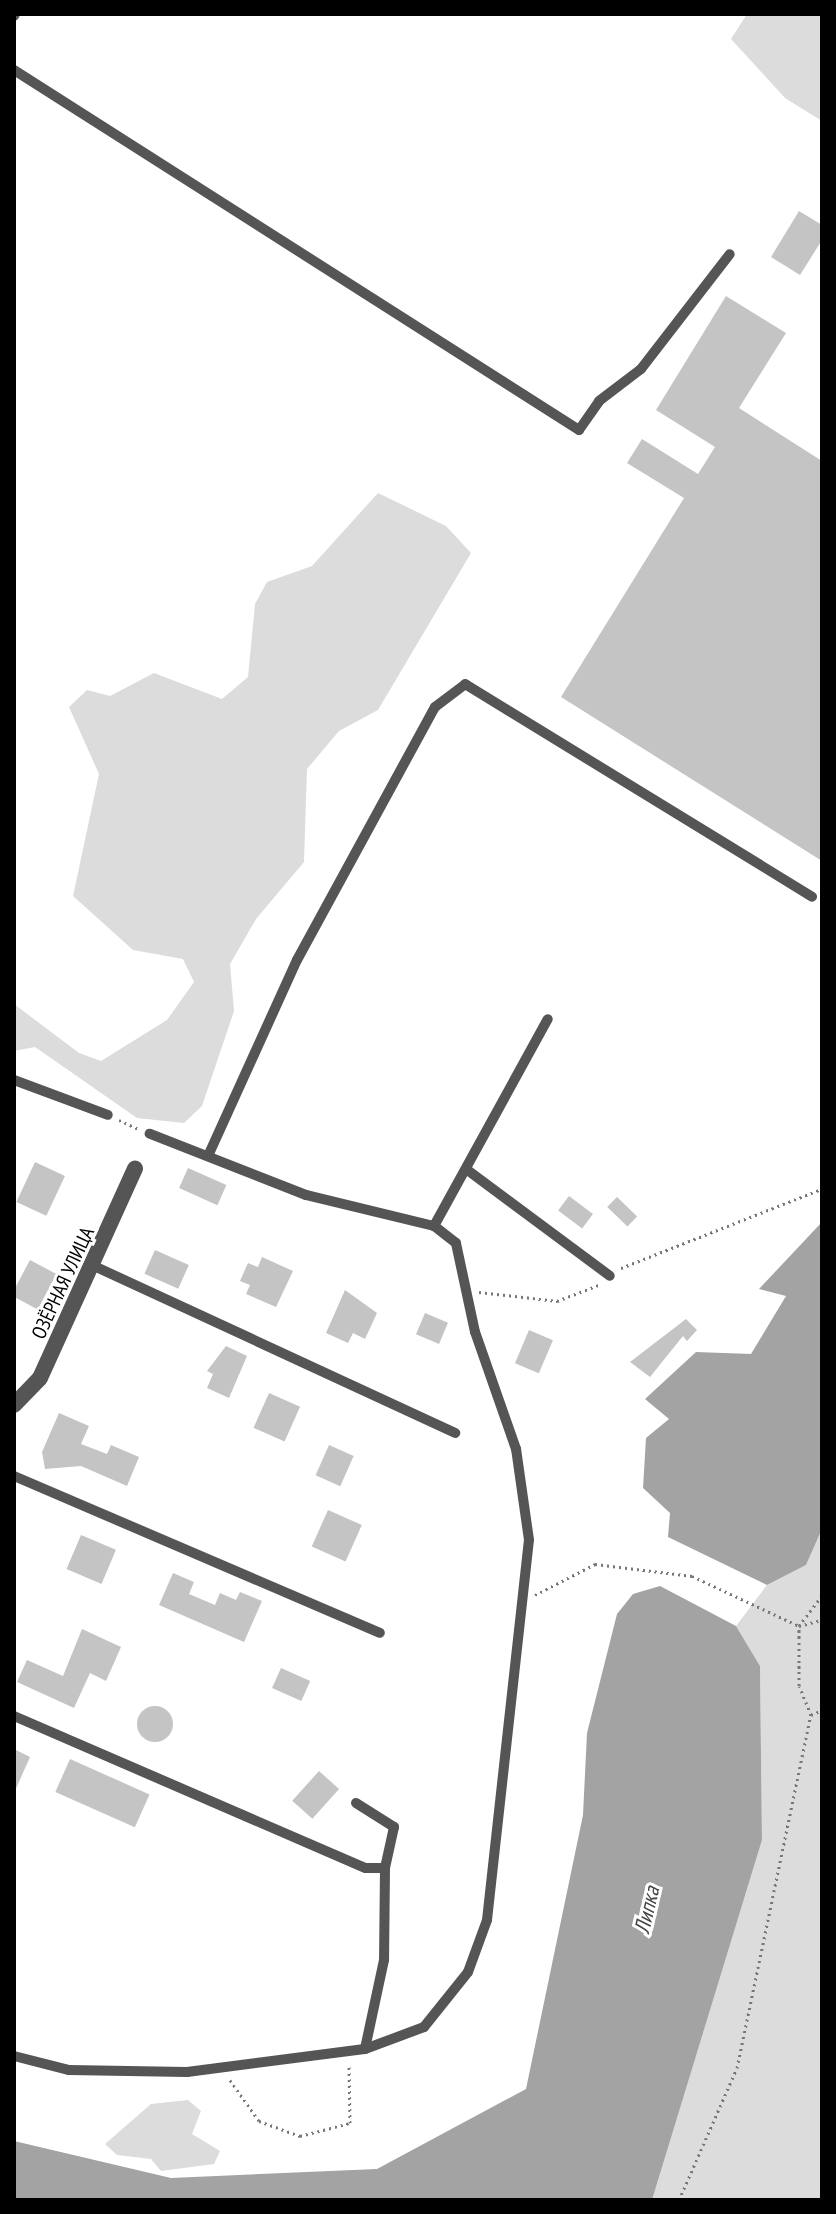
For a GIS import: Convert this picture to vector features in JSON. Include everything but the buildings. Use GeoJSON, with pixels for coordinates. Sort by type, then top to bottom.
{"type":"FeatureCollection","features":[{"type":"Feature","properties":{"kind":"street","name":"ОЗЁРНАЯ УЛИЦА"},"geometry":{"type":"LineString","coordinates":[[14,1405],[40,1378],[94,1266],[135,1169]]}},
{"type":"Feature","properties":{"kind":"lane"},"geometry":{"type":"LineString","coordinates":[[14,70],[579,430],[599,401],[641,369],[730,254]]}},
{"type":"Feature","properties":{"kind":"lane"},"geometry":{"type":"LineString","coordinates":[[208,1156],[297,960],[427,720],[465,684],[812,897]]}},
{"type":"Feature","properties":{"kind":"lane"},"geometry":{"type":"LineString","coordinates":[[434,1226],[548,1019]]}},
{"type":"Feature","properties":{"kind":"lane"},"geometry":{"type":"LineString","coordinates":[[14,1080],[108,1115]]}},
{"type":"Feature","properties":{"kind":"lane"},"geometry":{"type":"LineString","coordinates":[[14,2056],[69,2070],[219,2068],[365,2049],[424,2027],[468,1972],[487,1920],[498,1775],[526,1595],[529,1540],[516,1449],[464,1292],[456,1243],[434,1226],[306,1195],[150,1134]]}},
{"type":"Feature","properties":{"kind":"lane"},"geometry":{"type":"LineString","coordinates":[[466,1169],[610,1276]]}},
{"type":"Feature","properties":{"kind":"lane"},"geometry":{"type":"LineString","coordinates":[[94,1266],[455,1433]]}},
{"type":"Feature","properties":{"kind":"lane"},"geometry":{"type":"LineString","coordinates":[[14,1476],[380,1633]]}},
{"type":"Feature","properties":{"kind":"lane"},"geometry":{"type":"LineString","coordinates":[[14,1716],[366,1868],[385,1868]]}},
{"type":"Feature","properties":{"kind":"lane"},"geometry":{"type":"LineString","coordinates":[[356,1803],[394,1827],[385,1868],[384,1960],[365,2049]]}},
{"type":"Feature","properties":{"kind":"path"},"geometry":{"type":"LineString","coordinates":[[108,1115],[150,1134]]}},
{"type":"Feature","properties":{"kind":"path"},"geometry":{"type":"LineString","coordinates":[[464,1292],[557,1301],[610,1276],[630,1262],[822,1189]]}},
{"type":"Feature","properties":{"kind":"path"},"geometry":{"type":"LineString","coordinates":[[526,1595],[544,1594],[595,1564],[692,1576],[799,1626],[822,1620]]}},
{"type":"Feature","properties":{"kind":"path"},"geometry":{"type":"LineString","coordinates":[[679,2200],[737,2068],[811,1715],[799,1686],[799,1626],[822,1595]]}},
{"type":"Feature","properties":{"kind":"path"},"geometry":{"type":"LineString","coordinates":[[811,1715],[822,1710]]}},
{"type":"Feature","properties":{"kind":"path"},"geometry":{"type":"LineString","coordinates":[[219,2068],[259,2121],[300,2136],[350,2123],[349,2052]]}},
{"type":"Feature","properties":{"kind":"shaded area"},"geometry":{"type":"Polygon","coordinates":[[[747,14],[822,14],[822,121],[785,98],[731,39],[747,14]]]}},
{"type":"Feature","properties":{"kind":"shaded area"},"geometry":{"type":"Polygon","coordinates":[[[378,493],[446,526],[471,553],[378,710],[339,731],[307,769],[304,862],[256,919],[230,964],[234,1011],[202,1106],[184,1123],[137,1118],[35,1047],[14,1051],[14,1004],[79,1053],[101,1061],[167,1020],[194,982],[183,959],[133,950],[73,896],[99,774],[69,707],[87,690],[110,696],[154,673],[222,699],[248,677],[255,604],[267,582],[312,566],[378,493]]]}},
{"type":"Feature","properties":{"kind":"shaded area"},"geometry":{"type":"Polygon","coordinates":[[[822,1529],[822,2200],[652,2200],[762,1840],[760,1666],[736,1626],[767,1585],[806,1565],[822,1529]]]}},
{"type":"Feature","properties":{"kind":"shaded area"},"geometry":{"type":"Polygon","coordinates":[[[188,2100],[201,2111],[192,2134],[220,2151],[214,2164],[161,2171],[151,2159],[117,2155],[105,2144],[151,2104],[188,2100]]]}},
{"type":"Feature","properties":{"kind":"water"},"geometry":{"type":"Polygon","coordinates":[[[822,1222],[822,1529],[806,1565],[767,1585],[668,1537],[670,1513],[643,1488],[646,1438],[669,1419],[645,1399],[696,1352],[751,1354],[786,1296],[759,1289],[822,1222]]]}},
{"type":"Feature","properties":{"kind":"water","name":"Липка"},"geometry":{"type":"Polygon","coordinates":[[[660,1586],[736,1626],[760,1666],[762,1840],[652,2200],[14,2200],[14,2141],[171,2178],[377,2169],[526,2089],[583,1815],[587,1733],[617,1614],[633,1594],[660,1586]]]}}]}
